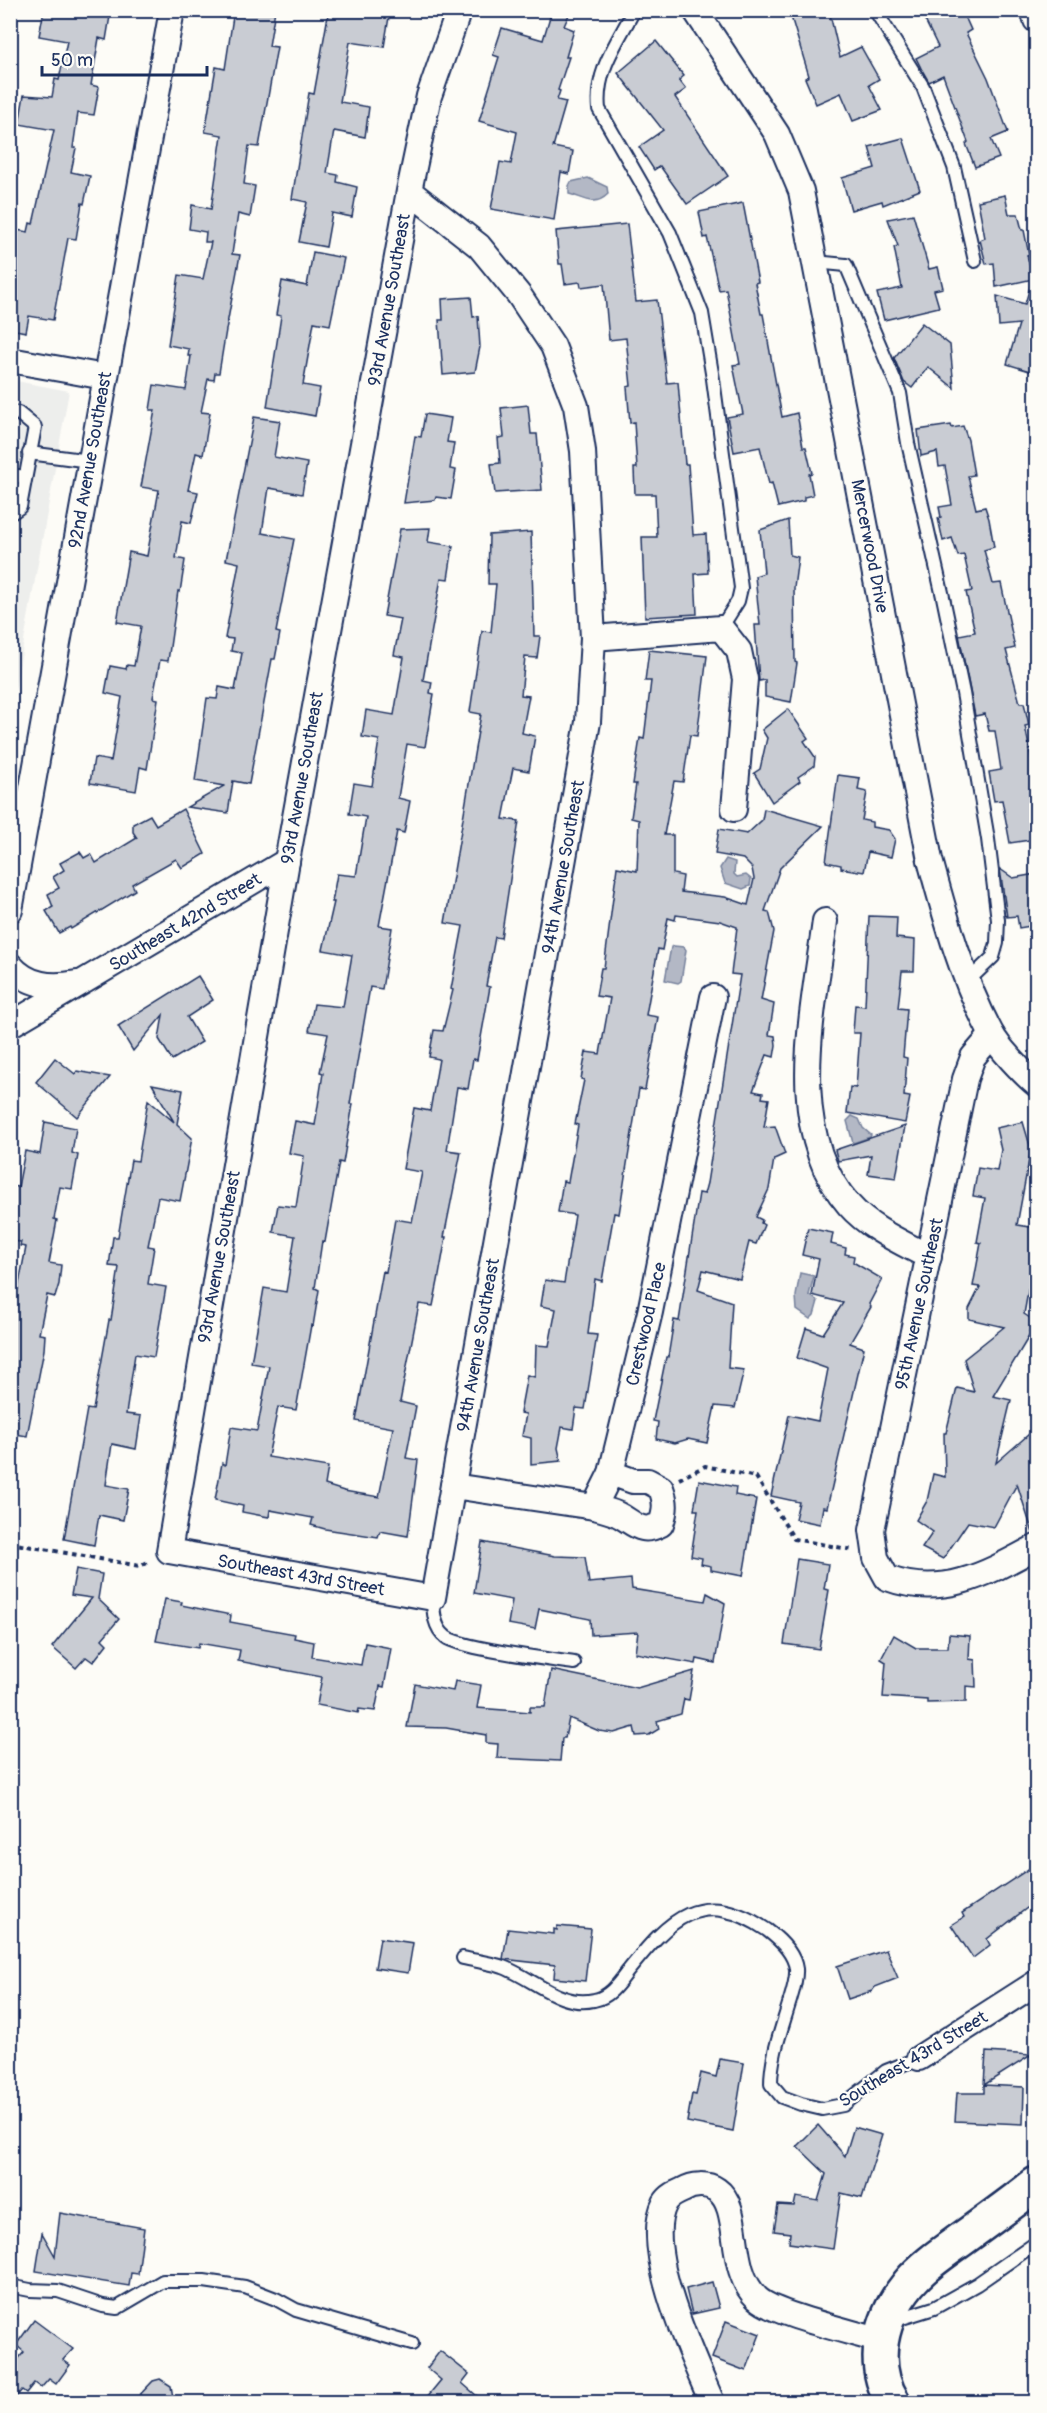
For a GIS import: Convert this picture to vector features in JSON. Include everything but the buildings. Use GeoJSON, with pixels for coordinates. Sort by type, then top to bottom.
{"type":"FeatureCollection","features":[{"type":"Feature","properties":{"kind":"street","name":"92nd Avenue Southeast"},"geometry":{"type":"LineString","coordinates":[[10,910],[172,10]]}},
{"type":"Feature","properties":{"kind":"street","name":"93rd Avenue Southeast"},"geometry":{"type":"LineString","coordinates":[[169,1551],[287,861],[409,191],[429,96],[459,10]]}},
{"type":"Feature","properties":{"kind":"street","name":"Mercerwood Drive"},"geometry":{"type":"LineString","coordinates":[[695,10],[777,134],[801,191],[930,860],[949,929],[968,981],[992,1035],[1036,1084]]}},
{"type":"Feature","properties":{"kind":"street"},"geometry":{"type":"LineString","coordinates":[[1033,10],[1036,20]]}},
{"type":"Feature","properties":{"kind":"street","name":"94th Avenue Southeast"},"geometry":{"type":"LineString","coordinates":[[409,191],[479,246],[519,295],[554,346],[576,406],[584,452],[593,638],[588,722],[433,1598]]}},
{"type":"Feature","properties":{"kind":"street"},"geometry":{"type":"LineString","coordinates":[[10,360],[105,377]]}},
{"type":"Feature","properties":{"kind":"street"},"geometry":{"type":"LineString","coordinates":[[593,638],[721,628],[739,651],[745,679],[734,809]]}},
{"type":"Feature","properties":{"kind":"street","name":"Southeast 42nd Street"},"geometry":{"type":"LineString","coordinates":[[10,1025],[287,861]]}},
{"type":"Feature","properties":{"kind":"street"},"geometry":{"type":"LineString","coordinates":[[825,921],[809,1053],[808,1101],[815,1137],[828,1172],[848,1204],[874,1227],[929,1257]]}},
{"type":"Feature","properties":{"kind":"street","name":"Southeast 42nd Street"},"geometry":{"type":"LineString","coordinates":[[10,965],[20,976],[34,983],[66,985],[82,982]]}},
{"type":"Feature","properties":{"kind":"street","name":"Crestwood Place"},"geometry":{"type":"LineString","coordinates":[[594,1507],[611,1473],[650,1312],[712,997]]}},
{"type":"Feature","properties":{"kind":"street","name":"95th Avenue Southeast"},"geometry":{"type":"LineString","coordinates":[[992,1035],[973,1057],[965,1079],[872,1530],[876,1558],[887,1578],[904,1585],[931,1588],[958,1584],[1036,1547]]}},
{"type":"Feature","properties":{"kind":"street"},"geometry":{"type":"LineString","coordinates":[[453,1486],[594,1507],[617,1514],[637,1527],[651,1529],[661,1524],[666,1511],[661,1488],[648,1481],[633,1481],[611,1473]]}},
{"type":"Feature","properties":{"kind":"street","name":"Southeast 43rd Street"},"geometry":{"type":"LineString","coordinates":[[169,1551],[433,1598]]}},
{"type":"Feature","properties":{"kind":"street","name":"Southeast 43rd Street"},"geometry":{"type":"LineString","coordinates":[[919,2058],[1036,1983]]}},
{"type":"Feature","properties":{"kind":"street"},"geometry":{"type":"LineString","coordinates":[[893,2403],[882,2376],[879,2359],[883,2332],[897,2300],[910,2282],[938,2257],[1036,2184]]}},
{"type":"Feature","properties":{"kind":"street"},"geometry":{"type":"LineString","coordinates":[[712,2403],[678,2322],[660,2256],[661,2213],[666,2201],[673,2194],[689,2186],[704,2185],[714,2188],[725,2196],[730,2209],[738,2265],[743,2280],[757,2298],[774,2309],[883,2332]]}},
{"type":"Feature","properties":{"kind":"lane"},"geometry":{"type":"LineString","coordinates":[[634,10],[600,79],[599,109],[669,233],[702,312],[741,588],[738,601],[721,628]]}},
{"type":"Feature","properties":{"kind":"lane"},"geometry":{"type":"LineString","coordinates":[[875,10],[923,87],[954,167],[975,261]]}},
{"type":"Feature","properties":{"kind":"lane"},"geometry":{"type":"LineString","coordinates":[[814,262],[846,265],[900,393],[908,443],[944,597],[988,839],[998,920],[997,943],[993,957],[968,981]]}},
{"type":"Feature","properties":{"kind":"lane"},"geometry":{"type":"LineString","coordinates":[[10,412],[18,413],[34,427],[20,507],[10,514]]}},
{"type":"Feature","properties":{"kind":"lane"},"geometry":{"type":"LineString","coordinates":[[29,453],[90,461]]}},
{"type":"Feature","properties":{"kind":"lane"},"geometry":{"type":"LineString","coordinates":[[10,475],[25,477]]}},
{"type":"Feature","properties":{"kind":"lane"},"geometry":{"type":"LineString","coordinates":[[433,1598],[434,1614],[439,1628],[446,1637],[465,1644],[574,1663]]}},
{"type":"Feature","properties":{"kind":"lane","name":"Southeast 43rd Street"},"geometry":{"type":"LineString","coordinates":[[463,1958],[502,1967],[563,1999],[578,2002],[596,2000],[612,1992],[656,1936],[672,1923],[694,1911],[721,1910],[743,1916],[762,1927],[777,1937],[792,1956],[796,1970],[792,1992],[771,2064],[771,2084],[782,2097],[822,2109],[843,2105],[885,2071],[919,2058]]}},
{"type":"Feature","properties":{"kind":"lane"},"geometry":{"type":"LineString","coordinates":[[883,2332],[978,2284],[1036,2243]]}},
{"type":"Feature","properties":{"kind":"lane"},"geometry":{"type":"LineString","coordinates":[[10,2286],[30,2290],[58,2291],[103,2306],[117,2308],[163,2281],[204,2281],[245,2287],[276,2299],[296,2310],[412,2344]]}},
{"type":"Feature","properties":{"kind":"path"},"geometry":{"type":"LineString","coordinates":[[661,1488],[705,1466],[756,1477],[794,1539],[860,1552],[875,1551]]}},
{"type":"Feature","properties":{"kind":"path"},"geometry":{"type":"LineString","coordinates":[[10,1543],[140,1566],[169,1551]]}},
{"type":"Feature","properties":{"kind":"shaded area"},"geometry":{"type":"Polygon","coordinates":[[[588,178],[607,187],[608,194],[593,201],[569,194],[571,182],[588,178]]]}},
{"type":"Feature","properties":{"kind":"shaded area"},"geometry":{"type":"Polygon","coordinates":[[[11,380],[69,391],[11,713],[11,380]]]}},
{"type":"Feature","properties":{"kind":"shaded area"},"geometry":{"type":"Polygon","coordinates":[[[726,859],[735,862],[734,874],[737,877],[746,875],[751,879],[750,886],[743,889],[725,883],[720,868],[726,859]]]}},
{"type":"Feature","properties":{"kind":"shaded area"},"geometry":{"type":"Polygon","coordinates":[[[671,947],[684,947],[686,950],[681,981],[678,983],[665,980],[671,947]]]}},
{"type":"Feature","properties":{"kind":"shaded area"},"geometry":{"type":"Polygon","coordinates":[[[852,1116],[859,1119],[863,1128],[871,1135],[870,1137],[853,1143],[847,1121],[852,1116]]]}},
{"type":"Feature","properties":{"kind":"shaded area"},"geometry":{"type":"Polygon","coordinates":[[[800,1273],[814,1276],[809,1295],[818,1301],[814,1315],[810,1319],[797,1310],[796,1296],[800,1273]]]}}]}
